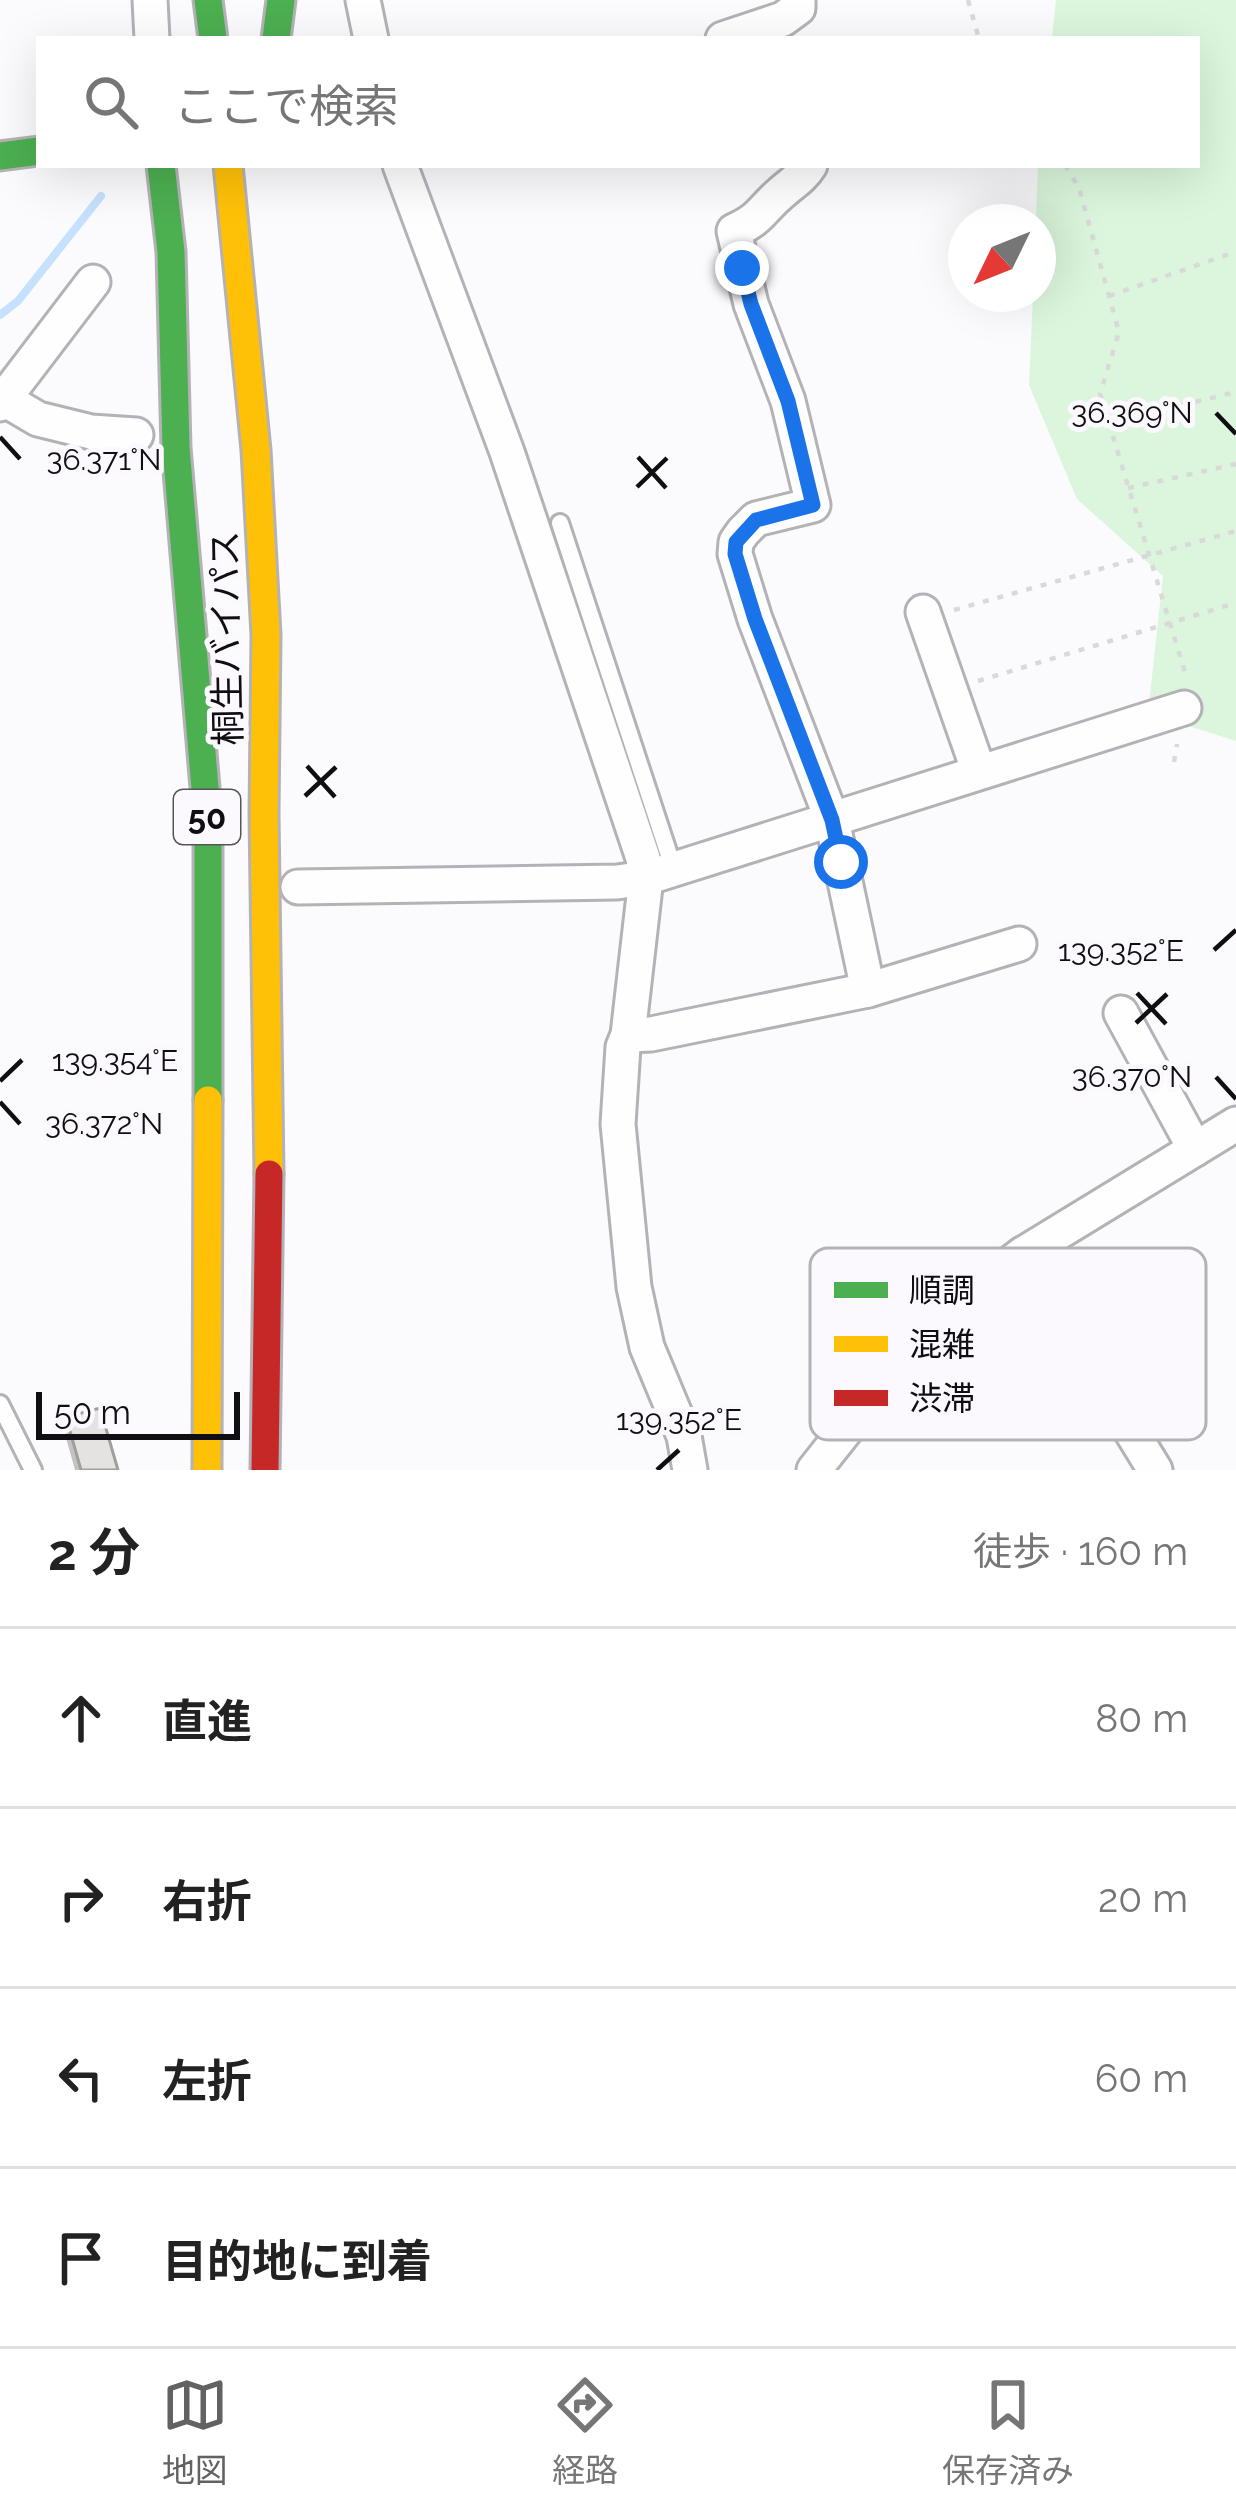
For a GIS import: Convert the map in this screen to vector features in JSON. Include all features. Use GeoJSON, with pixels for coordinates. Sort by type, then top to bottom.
{"type":"FeatureCollection","features":[{"type":"Feature","properties":{"kind":"main road"},"geometry":{"type":"LineString","coordinates":[[172,0],[176,36]]}},
{"type":"Feature","properties":{"kind":"main road"},"geometry":{"type":"LineString","coordinates":[[208,0],[212,36]]}},
{"type":"Feature","properties":{"kind":"main road"},"geometry":{"type":"LineString","coordinates":[[275,36],[281,0]]}},
{"type":"Feature","properties":{"kind":"main road"},"geometry":{"type":"LineString","coordinates":[[0,156],[36,151]]}},
{"type":"Feature","properties":{"kind":"main road","name":"50"},"geometry":{"type":"LineString","coordinates":[[161,168],[171,252],[176,448],[208,824],[207,1470]]}},
{"type":"Feature","properties":{"kind":"main road","name":"桐生バイパス"},"geometry":{"type":"LineString","coordinates":[[228,168],[256,450],[266,635],[266,1470]]}},
{"type":"Feature","properties":{"kind":"main road"},"geometry":{"type":"LineString","coordinates":[[277,387],[292,744]]}},
{"type":"Feature","properties":{"kind":"main road","name":"桐生バイパス"},"geometry":{"type":"LineString","coordinates":[[227,1470],[233,1192],[229,763]]}},
{"type":"Feature","properties":{"kind":"main road"},"geometry":{"type":"LineString","coordinates":[[295,1214],[296,1167]]}},
{"type":"Feature","properties":{"kind":"street"},"geometry":{"type":"LineString","coordinates":[[150,0],[152,36]]}},
{"type":"Feature","properties":{"kind":"street"},"geometry":{"type":"LineString","coordinates":[[363,0],[370,36]]}},
{"type":"Feature","properties":{"kind":"street"},"geometry":{"type":"LineString","coordinates":[[733,36],[790,19]]}},
{"type":"Feature","properties":{"kind":"street"},"geometry":{"type":"LineString","coordinates":[[401,168],[507,452],[644,858],[660,874]]}},
{"type":"Feature","properties":{"kind":"street"},"geometry":{"type":"LineString","coordinates":[[808,168],[757,220],[734,231],[751,304],[794,422],[813,505],[756,520],[736,542],[735,554],[832,820],[868,990]]}},
{"type":"Feature","properties":{"kind":"street"},"geometry":{"type":"LineString","coordinates":[[93,282],[2,401],[38,419],[91,433],[136,435]]}},
{"type":"Feature","properties":{"kind":"street"},"geometry":{"type":"LineString","coordinates":[[936,611],[979,772]]}},
{"type":"Feature","properties":{"kind":"street"},"geometry":{"type":"LineString","coordinates":[[298,887],[617,882],[660,874],[1184,708]]}},
{"type":"Feature","properties":{"kind":"street"},"geometry":{"type":"LineString","coordinates":[[660,874],[622,1047],[618,1124],[634,1287],[647,1347],[684,1436],[690,1470]]}},
{"type":"Feature","properties":{"kind":"street"},"geometry":{"type":"LineString","coordinates":[[628,1035],[868,990],[1019,944]]}},
{"type":"Feature","properties":{"kind":"street"},"geometry":{"type":"LineString","coordinates":[[1120,1013],[1195,1149]]}},
{"type":"Feature","properties":{"kind":"street"},"geometry":{"type":"LineString","coordinates":[[1033,1248],[1236,1124]]}},
{"type":"Feature","properties":{"kind":"street"},"geometry":{"type":"LineString","coordinates":[[814,1470],[838,1440]]}},
{"type":"Feature","properties":{"kind":"street"},"geometry":{"type":"LineString","coordinates":[[1137,1440],[1155,1470]]}},
{"type":"Feature","properties":{"kind":"lane"},"geometry":{"type":"LineString","coordinates":[[560,523],[660,874]]}},
{"type":"Feature","properties":{"kind":"lane"},"geometry":{"type":"LineString","coordinates":[[0,1404],[33,1470]]}},
{"type":"Feature","properties":{"kind":"path"},"geometry":{"type":"LineString","coordinates":[[968,0],[978,36]]}},
{"type":"Feature","properties":{"kind":"path"},"geometry":{"type":"LineString","coordinates":[[1068,168],[1079,188],[1119,332],[1100,394],[1187,681],[1174,762]]}},
{"type":"Feature","properties":{"kind":"path"},"geometry":{"type":"LineString","coordinates":[[1109,296],[1235,252]]}},
{"type":"Feature","properties":{"kind":"path"},"geometry":{"type":"LineString","coordinates":[[1108,423],[1236,392]]}},
{"type":"Feature","properties":{"kind":"path"},"geometry":{"type":"LineString","coordinates":[[1128,488],[1236,464]]}},
{"type":"Feature","properties":{"kind":"path"},"geometry":{"type":"LineString","coordinates":[[936,611],[1236,531]]}},
{"type":"Feature","properties":{"kind":"path"},"geometry":{"type":"LineString","coordinates":[[978,681],[1236,603]]}},
{"type":"Feature","properties":{"kind":"green space"},"geometry":{"type":"Polygon","coordinates":[[[1056,0],[1236,0],[1236,741],[1148,713],[1163,576],[1077,499],[1029,385],[1032,312],[1056,312],[1056,204],[1037,204],[1038,168],[1200,168],[1200,36],[1052,36],[1056,0]]]}},
{"type":"Feature","properties":{"kind":"building"},"geometry":{"type":"Polygon","coordinates":[[[100,1408],[118,1470],[81,1470],[66,1417],[100,1408]]]}},
{"type":"Feature","properties":{"kind":"waterway"},"geometry":{"type":"LineString","coordinates":[[0,315],[18,301],[101,196]]}},
{"type":"Feature","properties":{"kind":"traffic: fast"},"geometry":{"type":"LineString","coordinates":[[208,0],[213,36]]}},
{"type":"Feature","properties":{"kind":"traffic: fast"},"geometry":{"type":"LineString","coordinates":[[276,36],[281,0]]}},
{"type":"Feature","properties":{"kind":"traffic: fast"},"geometry":{"type":"LineString","coordinates":[[0,156],[36,151]]}},
{"type":"Feature","properties":{"kind":"traffic: fast"},"geometry":{"type":"LineString","coordinates":[[161,168],[171,252],[176,448],[208,823],[208,1100]]}},
{"type":"Feature","properties":{"kind":"traffic: slow"},"geometry":{"type":"LineString","coordinates":[[228,168],[256,450],[266,635],[269,1174]]}},
{"type":"Feature","properties":{"kind":"traffic: slow"},"geometry":{"type":"LineString","coordinates":[[207,1470],[208,1100]]}},
{"type":"Feature","properties":{"kind":"traffic: jam"},"geometry":{"type":"LineString","coordinates":[[265,1470],[269,1174]]}},
{"type":"Feature","properties":{"kind":"route"},"geometry":{"type":"LineString","coordinates":[[742,268],[788,401],[813,505],[756,520],[736,542],[735,554],[832,820],[841,862]]}}]}
